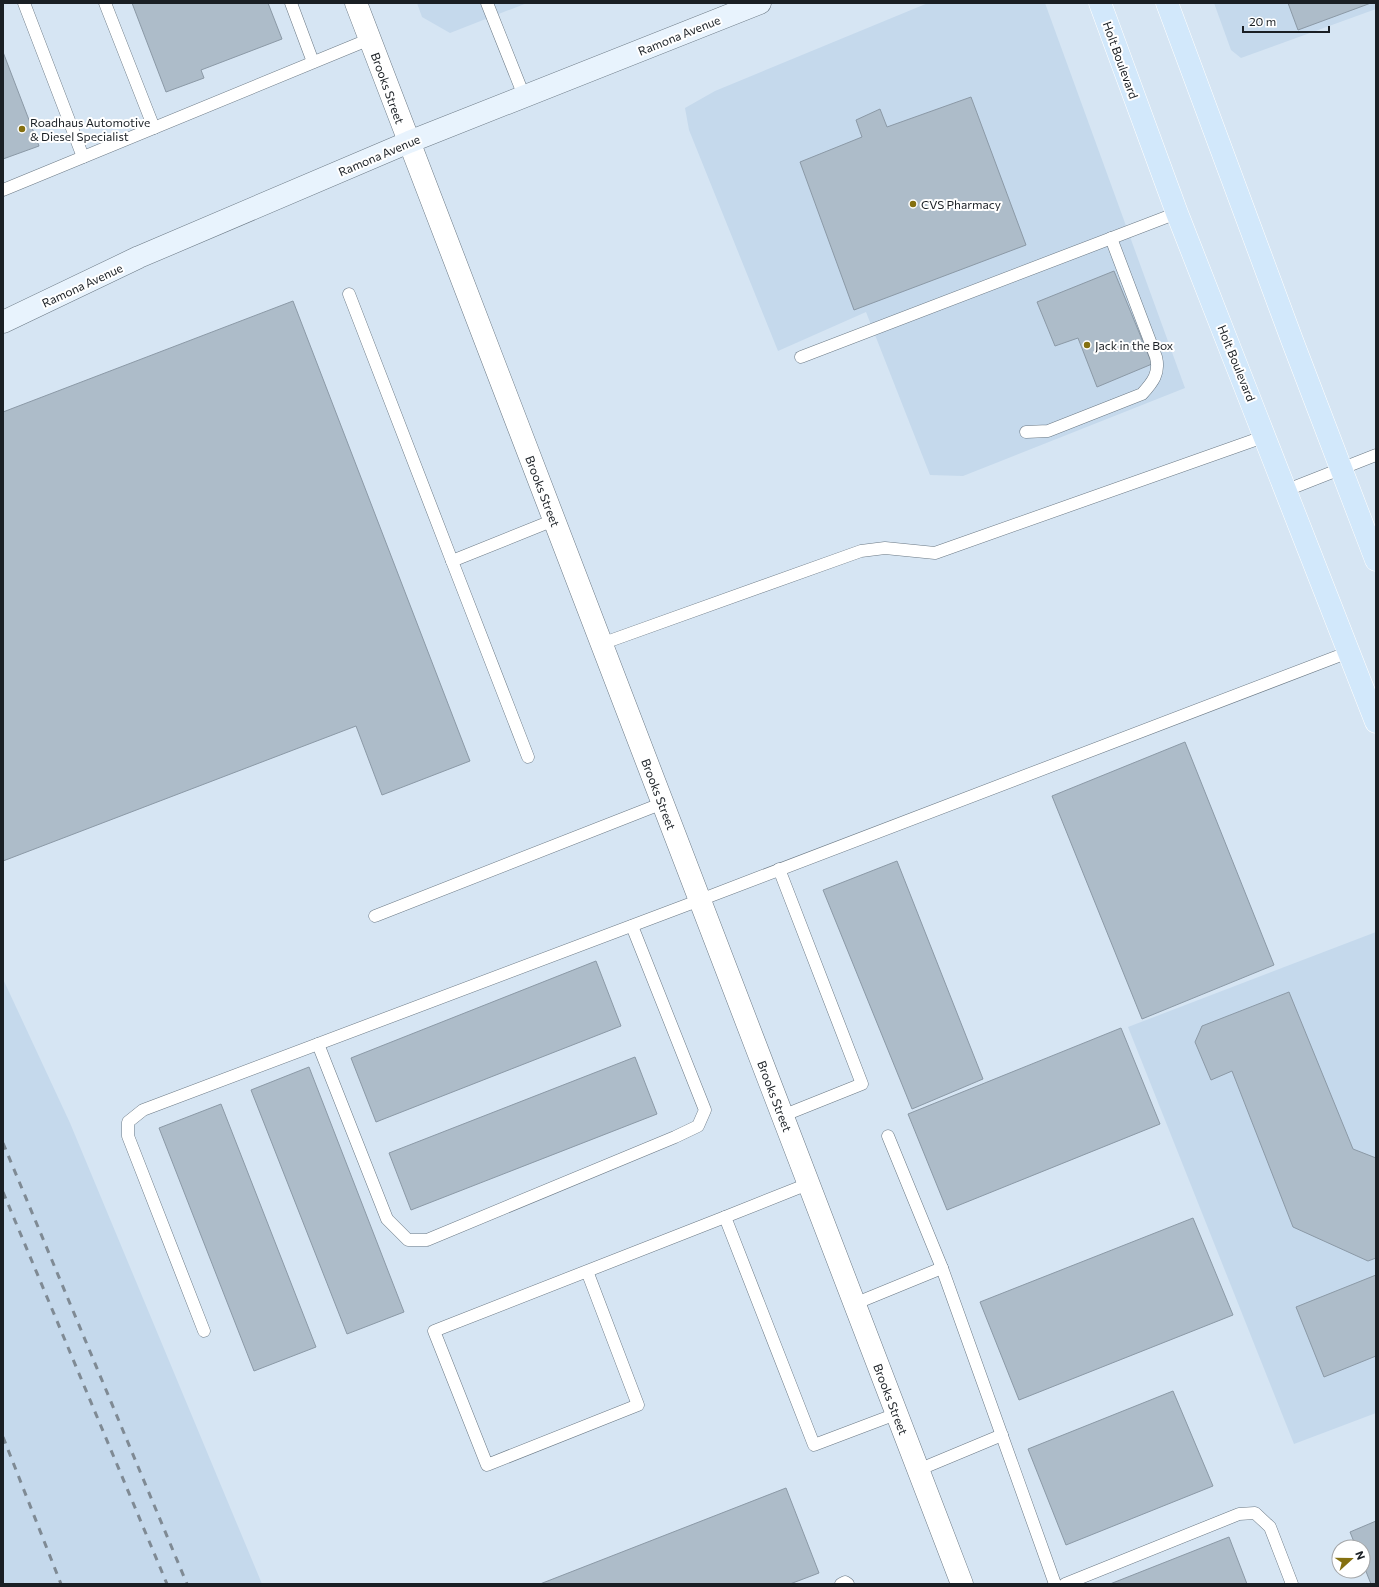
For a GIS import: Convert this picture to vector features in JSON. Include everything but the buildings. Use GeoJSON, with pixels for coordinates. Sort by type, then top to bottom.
{"type":"FeatureCollection","features":[{"type":"Feature","properties":{"kind":"main road","name":"Ramona Avenue"},"geometry":{"type":"LineString","coordinates":[[3,322],[139,257],[409,142],[760,3]]}},
{"type":"Feature","properties":{"kind":"main road","name":"Holt Boulevard"},"geometry":{"type":"LineString","coordinates":[[1100,3],[1177,213],[1266,436],[1376,722]]}},
{"type":"Feature","properties":{"kind":"main road"},"geometry":{"type":"LineString","coordinates":[[1167,3],[1286,325],[1376,560]]}},
{"type":"Feature","properties":{"kind":"street","name":"Brooks Street"},"geometry":{"type":"LineString","coordinates":[[356,3],[962,1584]]}},
{"type":"Feature","properties":{"kind":"lane"},"geometry":{"type":"LineString","coordinates":[[24,3],[83,157]]}},
{"type":"Feature","properties":{"kind":"lane"},"geometry":{"type":"LineString","coordinates":[[105,3],[154,128]]}},
{"type":"Feature","properties":{"kind":"lane"},"geometry":{"type":"LineString","coordinates":[[291,3],[313,62]]}},
{"type":"Feature","properties":{"kind":"lane"},"geometry":{"type":"LineString","coordinates":[[487,3],[524,96]]}},
{"type":"Feature","properties":{"kind":"lane"},"geometry":{"type":"LineString","coordinates":[[3,190],[370,39]]}},
{"type":"Feature","properties":{"kind":"lane"},"geometry":{"type":"LineString","coordinates":[[802,356],[1177,213]]}},
{"type":"Feature","properties":{"kind":"lane"},"geometry":{"type":"LineString","coordinates":[[1026,432],[1048,431],[1142,394],[1154,382],[1158,367],[1156,357],[1111,238]]}},
{"type":"Feature","properties":{"kind":"lane"},"geometry":{"type":"LineString","coordinates":[[349,294],[528,757]]}},
{"type":"Feature","properties":{"kind":"lane"},"geometry":{"type":"LineString","coordinates":[[602,644],[861,551],[885,548],[935,553],[1266,436]]}},
{"type":"Feature","properties":{"kind":"lane"},"geometry":{"type":"LineString","coordinates":[[1286,490],[1376,455]]}},
{"type":"Feature","properties":{"kind":"lane"},"geometry":{"type":"LineString","coordinates":[[452,561],[554,520]]}},
{"type":"Feature","properties":{"kind":"lane"},"geometry":{"type":"LineString","coordinates":[[204,1331],[128,1136],[128,1122],[143,1110],[632,926],[1349,652]]}},
{"type":"Feature","properties":{"kind":"lane"},"geometry":{"type":"LineString","coordinates":[[375,916],[663,803]]}},
{"type":"Feature","properties":{"kind":"lane"},"geometry":{"type":"LineString","coordinates":[[778,869],[862,1084],[782,1116]]}},
{"type":"Feature","properties":{"kind":"lane"},"geometry":{"type":"LineString","coordinates":[[318,1044],[387,1219],[408,1240],[427,1240],[676,1137],[698,1126],[705,1110],[632,926]]}},
{"type":"Feature","properties":{"kind":"lane"},"geometry":{"type":"LineString","coordinates":[[888,1136],[942,1268],[1055,1584]]}},
{"type":"Feature","properties":{"kind":"lane"},"geometry":{"type":"LineString","coordinates":[[586,1271],[638,1405],[487,1465],[434,1331],[586,1271],[725,1217],[808,1184]]}},
{"type":"Feature","properties":{"kind":"lane"},"geometry":{"type":"LineString","coordinates":[[725,1217],[814,1445],[896,1414]]}},
{"type":"Feature","properties":{"kind":"lane"},"geometry":{"type":"LineString","coordinates":[[854,1304],[942,1268]]}},
{"type":"Feature","properties":{"kind":"lane"},"geometry":{"type":"LineString","coordinates":[[918,1470],[1002,1435]]}},
{"type":"Feature","properties":{"kind":"lane"},"geometry":{"type":"LineString","coordinates":[[1065,1584],[1239,1514],[1255,1513],[1270,1527],[1292,1584]]}},
{"type":"Feature","properties":{"kind":"lane"},"geometry":{"type":"LineString","coordinates":[[841,1584],[845,1582],[848,1584]]}},
{"type":"Feature","properties":{"kind":"shaded area"},"geometry":{"type":"Polygon","coordinates":[[[417,3],[527,3],[450,33],[422,17],[417,3]]]}},
{"type":"Feature","properties":{"kind":"shaded area"},"geometry":{"type":"Polygon","coordinates":[[[928,3],[1045,3],[1185,388],[963,476],[930,475],[866,312],[778,351],[689,130],[685,108],[715,91],[928,3]]]}},
{"type":"Feature","properties":{"kind":"shaded area"},"geometry":{"type":"Polygon","coordinates":[[[1214,3],[1376,3],[1376,9],[1241,58],[1231,50],[1214,3]]]}},
{"type":"Feature","properties":{"kind":"shaded area"},"geometry":{"type":"Polygon","coordinates":[[[1376,932],[1376,1413],[1294,1444],[1128,1027],[1376,932]]]}},
{"type":"Feature","properties":{"kind":"shaded area"},"geometry":{"type":"Polygon","coordinates":[[[3,979],[70,1123],[262,1584],[3,1584],[3,979]]]}},
{"type":"Feature","properties":{"kind":"railway"},"geometry":{"type":"LineString","coordinates":[[3,1143],[187,1584]]}},
{"type":"Feature","properties":{"kind":"railway"},"geometry":{"type":"LineString","coordinates":[[3,1192],[167,1584]]}},
{"type":"Feature","properties":{"kind":"railway"},"geometry":{"type":"LineString","coordinates":[[3,1437],[61,1584]]}},
{"type":"Feature","properties":{"kind":"place","name":"Roadhaus Automotive & Diesel Specialist"},"geometry":{"type":"Point","coordinates":[22,129]}},
{"type":"Feature","properties":{"kind":"place","name":"CVS Pharmacy"},"geometry":{"type":"Point","coordinates":[913,204]}},
{"type":"Feature","properties":{"kind":"place","name":"Jack in the Box"},"geometry":{"type":"Point","coordinates":[1087,345]}}]}
